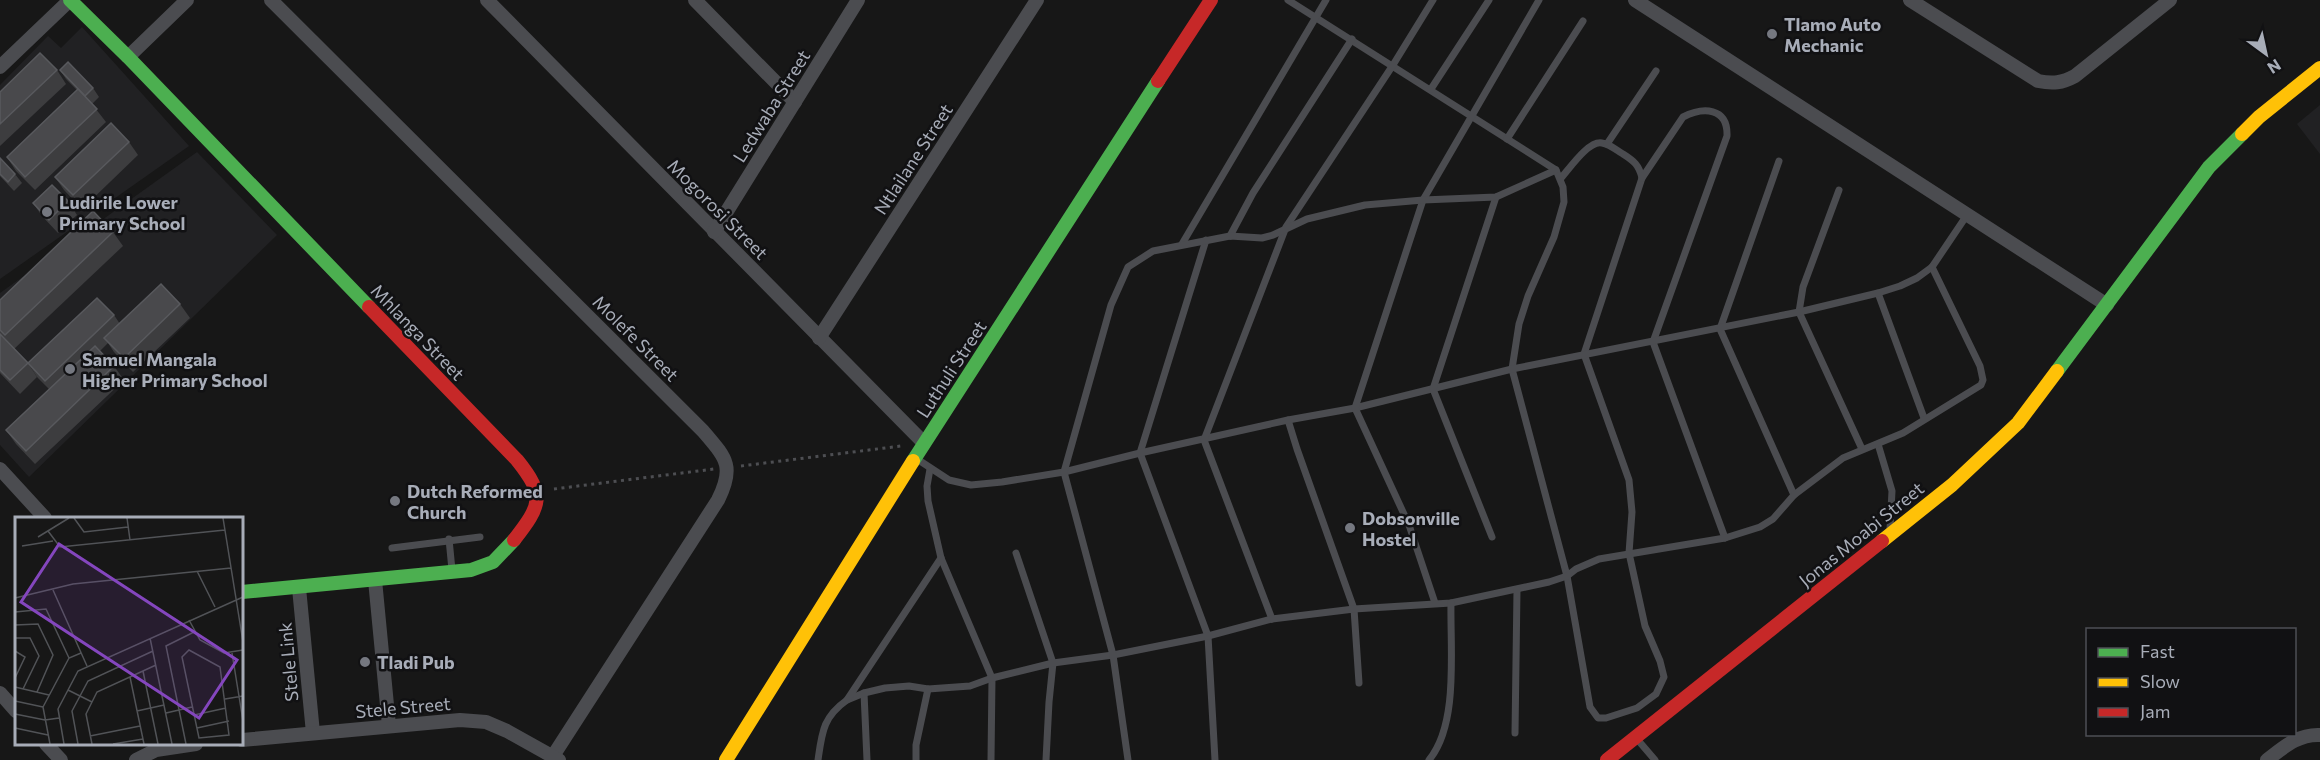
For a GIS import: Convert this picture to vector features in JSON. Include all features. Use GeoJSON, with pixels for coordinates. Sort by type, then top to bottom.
{"type":"FeatureCollection","features":[{"type":"Feature","properties":{"kind":"street","name":"Mhlanga Street"},"geometry":{"type":"LineString","coordinates":[[70,0],[128,57],[517,460],[531,477],[537,491],[537,503],[531,516],[495,561],[485,567],[299,588],[243,592]]}},
{"type":"Feature","properties":{"kind":"street"},"geometry":{"type":"LineString","coordinates":[[0,67],[70,0]]}},
{"type":"Feature","properties":{"kind":"street"},"geometry":{"type":"LineString","coordinates":[[128,57],[187,0]]}},
{"type":"Feature","properties":{"kind":"street","name":"Molefe Street"},"geometry":{"type":"LineString","coordinates":[[271,0],[694,422],[718,449],[725,461],[728,475],[718,500],[556,758]]}},
{"type":"Feature","properties":{"kind":"street","name":"Mogorosi Street"},"geometry":{"type":"LineString","coordinates":[[487,0],[924,443]]}},
{"type":"Feature","properties":{"kind":"street"},"geometry":{"type":"LineString","coordinates":[[695,0],[795,102]]}},
{"type":"Feature","properties":{"kind":"street","name":"Ledwaba Street"},"geometry":{"type":"LineString","coordinates":[[714,232],[858,0]]}},
{"type":"Feature","properties":{"kind":"street","name":"Ntlailane Street"},"geometry":{"type":"LineString","coordinates":[[819,338],[1037,0]]}},
{"type":"Feature","properties":{"kind":"street","name":"Luthuli Street"},"geometry":{"type":"LineString","coordinates":[[726,760],[924,443],[1211,0]]}},
{"type":"Feature","properties":{"kind":"street"},"geometry":{"type":"LineString","coordinates":[[1635,0],[2107,304]]}},
{"type":"Feature","properties":{"kind":"street"},"geometry":{"type":"LineString","coordinates":[[1910,0],[2038,81],[2050,83],[2061,83],[2075,76],[2170,0]]}},
{"type":"Feature","properties":{"kind":"street","name":"Jonas Moabi Street"},"geometry":{"type":"LineString","coordinates":[[1607,760],[1889,532],[1952,484],[2018,423],[2162,228],[2216,159],[2259,117],[2320,68]]}},
{"type":"Feature","properties":{"kind":"street"},"geometry":{"type":"LineString","coordinates":[[0,469],[43,517]]}},
{"type":"Feature","properties":{"kind":"street"},"geometry":{"type":"LineString","coordinates":[[375,580],[389,726]]}},
{"type":"Feature","properties":{"kind":"street","name":"Stele Link"},"geometry":{"type":"LineString","coordinates":[[299,588],[313,733]]}},
{"type":"Feature","properties":{"kind":"street"},"geometry":{"type":"LineString","coordinates":[[0,693],[15,710]]}},
{"type":"Feature","properties":{"kind":"street","name":"Stele Street"},"geometry":{"type":"LineString","coordinates":[[243,739],[460,720],[486,722],[556,758]]}},
{"type":"Feature","properties":{"kind":"street"},"geometry":{"type":"LineString","coordinates":[[2267,760],[2295,739],[2305,735],[2320,735]]}},
{"type":"Feature","properties":{"kind":"street"},"geometry":{"type":"LineString","coordinates":[[47,745],[61,760]]}},
{"type":"Feature","properties":{"kind":"street"},"geometry":{"type":"LineString","coordinates":[[136,760],[156,750],[189,745]]}},
{"type":"Feature","properties":{"kind":"lane"},"geometry":{"type":"LineString","coordinates":[[1288,0],[1556,170],[1561,178],[1564,202],[1554,237],[1528,296],[1519,324],[1512,369],[1567,576],[1590,707],[1598,718],[1606,718],[1637,708],[1656,694],[1664,677],[1660,661],[1645,626],[1629,553],[1632,518],[1629,480],[1584,354],[1642,178],[1683,117],[1692,112],[1704,110],[1722,117],[1727,128],[1727,136],[1653,342],[1725,538]]}},
{"type":"Feature","properties":{"kind":"lane"},"geometry":{"type":"LineString","coordinates":[[1182,244],[1326,0]]}},
{"type":"Feature","properties":{"kind":"lane"},"geometry":{"type":"LineString","coordinates":[[1272,619],[1204,440],[1286,227],[1393,65],[1432,0]]}},
{"type":"Feature","properties":{"kind":"lane"},"geometry":{"type":"LineString","coordinates":[[1431,89],[1489,0]]}},
{"type":"Feature","properties":{"kind":"lane"},"geometry":{"type":"LineString","coordinates":[[1435,603],[1409,525],[1355,408],[1423,200],[1539,0]]}},
{"type":"Feature","properties":{"kind":"lane"},"geometry":{"type":"LineString","coordinates":[[1507,139],[1583,21]]}},
{"type":"Feature","properties":{"kind":"lane"},"geometry":{"type":"LineString","coordinates":[[1230,236],[1253,193],[1352,39]]}},
{"type":"Feature","properties":{"kind":"lane"},"geometry":{"type":"LineString","coordinates":[[1607,144],[1656,71]]}},
{"type":"Feature","properties":{"kind":"lane"},"geometry":{"type":"LineString","coordinates":[[1561,178],[1588,146],[1599,142],[1607,144],[1638,165],[1642,178]]}},
{"type":"Feature","properties":{"kind":"lane"},"geometry":{"type":"LineString","coordinates":[[1779,161],[1720,329],[1794,495]]}},
{"type":"Feature","properties":{"kind":"lane"},"geometry":{"type":"LineString","coordinates":[[1128,760],[1113,655],[1064,472],[1111,304],[1128,267],[1152,251],[1230,236],[1262,238],[1326,213],[1365,205],[1496,197],[1556,170]]}},
{"type":"Feature","properties":{"kind":"lane"},"geometry":{"type":"LineString","coordinates":[[1839,190],[1803,287],[1799,312],[1862,449]]}},
{"type":"Feature","properties":{"kind":"lane"},"geometry":{"type":"LineString","coordinates":[[1492,537],[1433,389],[1496,197]]}},
{"type":"Feature","properties":{"kind":"lane"},"geometry":{"type":"LineString","coordinates":[[915,458],[950,480],[970,484],[1002,482],[1064,472],[1288,420],[1355,408],[1512,369],[1799,312],[1900,286],[1932,267],[1967,215]]}},
{"type":"Feature","properties":{"kind":"lane"},"geometry":{"type":"LineString","coordinates":[[1206,240],[1140,453],[1208,636],[1215,760]]}},
{"type":"Feature","properties":{"kind":"lane"},"geometry":{"type":"LineString","coordinates":[[818,760],[822,732],[828,718],[847,700],[864,693],[909,686],[928,689],[955,688],[1053,663],[1113,655],[1208,636],[1272,619],[1354,609],[1451,603],[1517,590],[1567,576],[1586,564],[1629,553],[1725,538],[1767,523],[1783,510],[1794,495],[1843,458],[1903,433],[1924,418],[1976,389],[1983,380],[1980,366],[1932,267]]}},
{"type":"Feature","properties":{"kind":"lane"},"geometry":{"type":"LineString","coordinates":[[1878,293],[1924,418]]}},
{"type":"Feature","properties":{"kind":"lane"},"geometry":{"type":"LineString","coordinates":[[1288,420],[1354,609],[1359,683]]}},
{"type":"Feature","properties":{"kind":"lane"},"geometry":{"type":"LineString","coordinates":[[1878,444],[1892,491],[1889,532]]}},
{"type":"Feature","properties":{"kind":"lane"},"geometry":{"type":"LineString","coordinates":[[930,469],[927,486],[928,501],[941,558],[992,678],[991,760]]}},
{"type":"Feature","properties":{"kind":"lane"},"geometry":{"type":"LineString","coordinates":[[392,548],[449,539],[480,537]]}},
{"type":"Feature","properties":{"kind":"lane"},"geometry":{"type":"LineString","coordinates":[[449,539],[452,572]]}},
{"type":"Feature","properties":{"kind":"lane"},"geometry":{"type":"LineString","coordinates":[[1016,553],[1053,663],[1048,702],[1047,760]]}},
{"type":"Feature","properties":{"kind":"lane"},"geometry":{"type":"LineString","coordinates":[[847,700],[941,558]]}},
{"type":"Feature","properties":{"kind":"lane"},"geometry":{"type":"LineString","coordinates":[[1515,734],[1517,590]]}},
{"type":"Feature","properties":{"kind":"lane"},"geometry":{"type":"LineString","coordinates":[[1429,760],[1438,750],[1450,712],[1451,603]]}},
{"type":"Feature","properties":{"kind":"lane"},"geometry":{"type":"LineString","coordinates":[[916,760],[916,745],[928,689]]}},
{"type":"Feature","properties":{"kind":"lane"},"geometry":{"type":"LineString","coordinates":[[864,693],[867,760]]}},
{"type":"Feature","properties":{"kind":"lane"},"geometry":{"type":"LineString","coordinates":[[1636,737],[1654,760]]}},
{"type":"Feature","properties":{"kind":"shaded area","name":"Ludirile Lower Primary School"},"geometry":{"type":"Polygon","coordinates":[[[82,27],[189,146],[0,279],[0,85],[48,36],[61,48],[82,27]]]}},
{"type":"Feature","properties":{"kind":"shaded area"},"geometry":{"type":"Polygon","coordinates":[[[2320,105],[2320,154],[2297,124],[2320,105]]]}},
{"type":"Feature","properties":{"kind":"shaded area","name":"Samuel Mangala Higher Primary School"},"geometry":{"type":"Polygon","coordinates":[[[197,152],[277,235],[29,477],[0,445],[0,293],[197,152]]]}},
{"type":"Feature","properties":{"kind":"building"},"geometry":{"type":"Polygon","coordinates":[[[40,53],[57,70],[0,124],[0,92],[40,53]]]}},
{"type":"Feature","properties":{"kind":"building"},"geometry":{"type":"Polygon","coordinates":[[[68,62],[93,88],[85,96],[60,70],[68,62]]]}},
{"type":"Feature","properties":{"kind":"building"},"geometry":{"type":"Polygon","coordinates":[[[78,89],[97,109],[25,177],[7,157],[78,89]]]}},
{"type":"Feature","properties":{"kind":"building"},"geometry":{"type":"Polygon","coordinates":[[[111,123],[129,142],[73,195],[55,177],[111,123]]]}},
{"type":"Feature","properties":{"kind":"building"},"geometry":{"type":"Polygon","coordinates":[[[0,158],[15,174],[8,182],[0,174],[0,158]]]}},
{"type":"Feature","properties":{"kind":"building"},"geometry":{"type":"Polygon","coordinates":[[[52,185],[68,201],[49,220],[33,203],[52,185]]]}},
{"type":"Feature","properties":{"kind":"building"},"geometry":{"type":"Polygon","coordinates":[[[93,211],[113,232],[5,335],[0,330],[0,300],[93,211]]]}},
{"type":"Feature","properties":{"kind":"building"},"geometry":{"type":"Polygon","coordinates":[[[161,284],[180,304],[124,358],[104,338],[161,284]]]}},
{"type":"Feature","properties":{"kind":"building"},"geometry":{"type":"Polygon","coordinates":[[[97,298],[114,315],[45,381],[28,363],[97,298]]]}},
{"type":"Feature","properties":{"kind":"building"},"geometry":{"type":"Polygon","coordinates":[[[0,334],[28,363],[10,380],[0,370],[0,334]]]}},
{"type":"Feature","properties":{"kind":"building"},"geometry":{"type":"Polygon","coordinates":[[[95,346],[114,366],[26,451],[6,430],[95,346]]]}},
{"type":"Feature","properties":{"kind":"traffic: fast"},"geometry":{"type":"LineString","coordinates":[[70,0],[369,307]]}},
{"type":"Feature","properties":{"kind":"traffic: fast"},"geometry":{"type":"LineString","coordinates":[[913,461],[1158,81]]}},
{"type":"Feature","properties":{"kind":"traffic: fast"},"geometry":{"type":"LineString","coordinates":[[2057,371],[2209,167],[2242,134]]}},
{"type":"Feature","properties":{"kind":"traffic: fast"},"geometry":{"type":"LineString","coordinates":[[243,592],[471,570],[493,562],[514,540]]}},
{"type":"Feature","properties":{"kind":"traffic: slow"},"geometry":{"type":"LineString","coordinates":[[2242,134],[2259,117],[2320,68]]}},
{"type":"Feature","properties":{"kind":"traffic: slow"},"geometry":{"type":"LineString","coordinates":[[1882,541],[1952,485],[2018,423],[2057,371]]}},
{"type":"Feature","properties":{"kind":"traffic: slow"},"geometry":{"type":"LineString","coordinates":[[726,760],[913,461]]}},
{"type":"Feature","properties":{"kind":"traffic: jam"},"geometry":{"type":"LineString","coordinates":[[1158,81],[1211,0]]}},
{"type":"Feature","properties":{"kind":"traffic: jam"},"geometry":{"type":"LineString","coordinates":[[369,307],[517,460],[533,483],[536,492],[534,509],[514,540]]}},
{"type":"Feature","properties":{"kind":"traffic: jam"},"geometry":{"type":"LineString","coordinates":[[1607,760],[1882,541]]}},
{"type":"Feature","properties":{"kind":"place","name":"Tlamo Auto Mechanic"},"geometry":{"type":"Point","coordinates":[1772,34]}},
{"type":"Feature","properties":{"kind":"place","name":"Ludirile Lower Primary School"},"geometry":{"type":"Point","coordinates":[47,212]}},
{"type":"Feature","properties":{"kind":"place","name":"Samuel Mangala Higher Primary School"},"geometry":{"type":"Point","coordinates":[70,369]}},
{"type":"Feature","properties":{"kind":"place","name":"Dutch Reformed Church"},"geometry":{"type":"Point","coordinates":[395,501]}},
{"type":"Feature","properties":{"kind":"place","name":"Dobsonville Hostel"},"geometry":{"type":"Point","coordinates":[1350,528]}},
{"type":"Feature","properties":{"kind":"place","name":"Tladi Pub"},"geometry":{"type":"Point","coordinates":[365,662]}}]}
